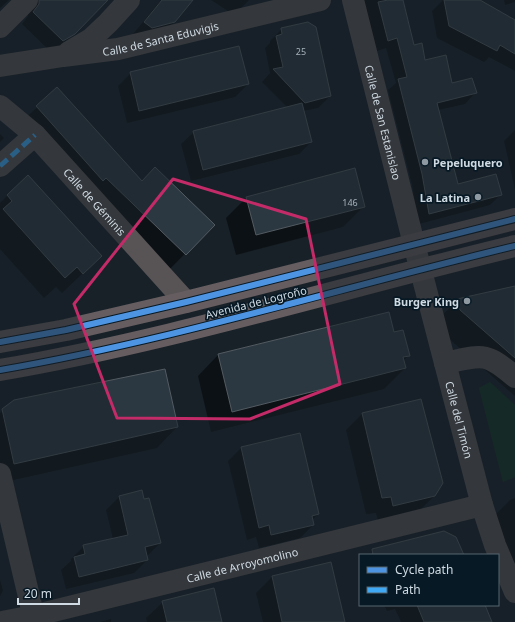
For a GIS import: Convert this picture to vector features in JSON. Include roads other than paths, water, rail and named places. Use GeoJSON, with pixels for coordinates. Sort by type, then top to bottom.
{"type":"FeatureCollection","features":[{"type":"Feature","properties":{"kind":"main road","name":"Avenida de Logroño"},"geometry":{"type":"LineString","coordinates":[[0,342],[66,330],[186,302],[515,219]]}},
{"type":"Feature","properties":{"kind":"main road","name":"Avenida de Logroño"},"geometry":{"type":"LineString","coordinates":[[0,370],[106,349],[272,309],[421,269],[515,246]]}},
{"type":"Feature","properties":{"kind":"street"},"geometry":{"type":"LineString","coordinates":[[0,27],[27,0]]}},
{"type":"Feature","properties":{"kind":"street"},"geometry":{"type":"LineString","coordinates":[[63,56],[91,39],[129,0]]}},
{"type":"Feature","properties":{"kind":"street","name":"Calle de Santa Eduvigis"},"geometry":{"type":"LineString","coordinates":[[0,66],[118,48],[320,0]]}},
{"type":"Feature","properties":{"kind":"street","name":"Calle de San Estanislao"},"geometry":{"type":"LineString","coordinates":[[354,0],[414,244]]}},
{"type":"Feature","properties":{"kind":"street","name":"Calle de Géminis"},"geometry":{"type":"LineString","coordinates":[[0,106],[34,135],[186,302]]}},
{"type":"Feature","properties":{"kind":"street"},"geometry":{"type":"LineString","coordinates":[[0,166],[34,135]]}},
{"type":"Feature","properties":{"kind":"street","name":"Calle del Timón"},"geometry":{"type":"LineString","coordinates":[[414,244],[482,505],[499,554]]}},
{"type":"Feature","properties":{"kind":"street"},"geometry":{"type":"LineString","coordinates":[[445,363],[485,356],[499,363],[515,377]]}},
{"type":"Feature","properties":{"kind":"street"},"geometry":{"type":"LineString","coordinates":[[0,474],[34,619]]}},
{"type":"Feature","properties":{"kind":"street","name":"Calle de Arroyomolino"},"geometry":{"type":"LineString","coordinates":[[2,622],[34,619],[482,505]]}},
{"type":"Feature","properties":{"kind":"street","name":"Calle del Timón"},"geometry":{"type":"LineString","coordinates":[[499,554],[515,592]]}},
{"type":"Feature","properties":{"kind":"place","name":"Pepeluquero"},"geometry":{"type":"Point","coordinates":[425,162]}},
{"type":"Feature","properties":{"kind":"place","name":"La Latina"},"geometry":{"type":"Point","coordinates":[478,197]}},
{"type":"Feature","properties":{"kind":"place","name":"Burger King"},"geometry":{"type":"Point","coordinates":[467,301]}}]}
